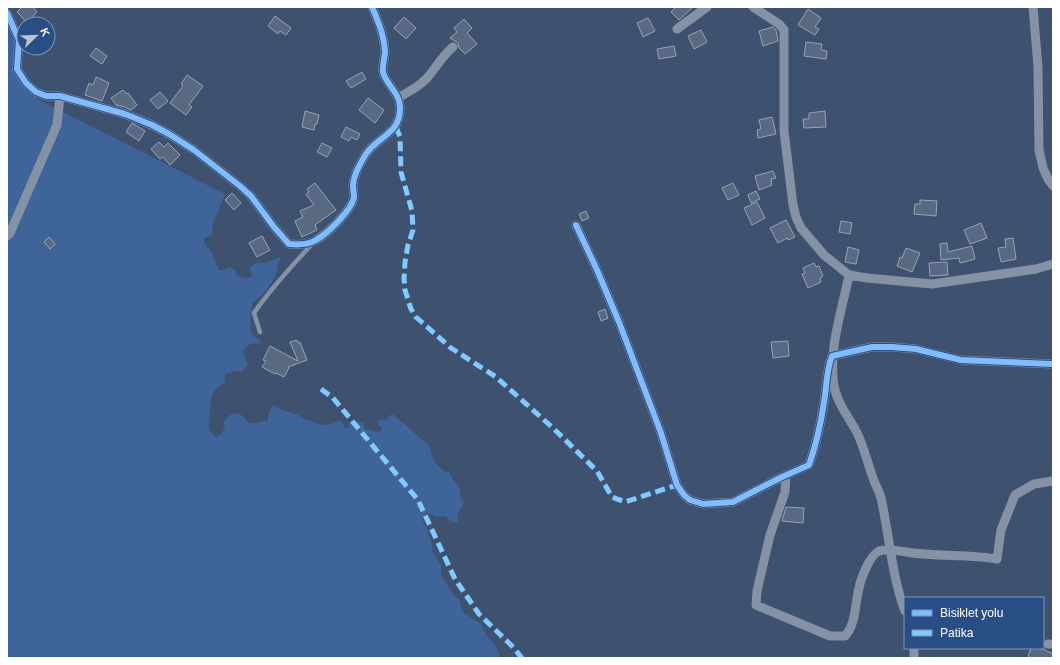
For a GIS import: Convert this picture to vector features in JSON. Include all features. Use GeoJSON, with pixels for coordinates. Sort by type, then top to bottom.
{"type":"FeatureCollection","features":[{"type":"Feature","properties":{"kind":"street"},"geometry":{"type":"LineString","coordinates":[[7,13],[19,40],[17,69],[26,83],[36,92],[46,96],[60,96],[125,114],[169,134],[194,150],[252,196],[274,227],[290,244],[303,244],[316,240],[349,210],[354,198],[353,184],[357,170],[367,153],[396,127],[400,108],[398,98],[383,72],[385,51],[382,35],[372,7]]}},
{"type":"Feature","properties":{"kind":"street"},"geometry":{"type":"LineString","coordinates":[[677,29],[707,7]]}},
{"type":"Feature","properties":{"kind":"street"},"geometry":{"type":"LineString","coordinates":[[753,7],[779,24],[784,30],[784,131],[793,205],[801,228],[824,255],[849,275],[932,284],[1036,269],[1053,264]]}},
{"type":"Feature","properties":{"kind":"street"},"geometry":{"type":"LineString","coordinates":[[1033,7],[1038,67],[1039,150],[1043,168],[1053,186]]}},
{"type":"Feature","properties":{"kind":"street"},"geometry":{"type":"LineString","coordinates":[[398,98],[426,78],[453,47]]}},
{"type":"Feature","properties":{"kind":"street"},"geometry":{"type":"LineString","coordinates":[[7,236],[10,233],[30,190],[57,125],[60,96]]}},
{"type":"Feature","properties":{"kind":"street"},"geometry":{"type":"LineString","coordinates":[[576,225],[597,270],[618,322],[661,433],[677,485],[684,495],[690,500],[702,504],[734,502],[786,475],[809,465],[813,454],[825,401],[827,374],[849,275]]}},
{"type":"Feature","properties":{"kind":"street"},"geometry":{"type":"LineString","coordinates":[[832,356],[872,347],[892,347],[916,348],[961,360],[1053,364]]}},
{"type":"Feature","properties":{"kind":"street"},"geometry":{"type":"LineString","coordinates":[[832,356],[834,387],[847,418],[854,427],[863,446],[872,477],[880,496],[896,579],[904,607]]}},
{"type":"Feature","properties":{"kind":"street"},"geometry":{"type":"LineString","coordinates":[[786,475],[785,492],[770,535],[757,591],[756,605],[830,636],[845,636],[851,630],[859,586],[870,560],[879,551],[891,550],[928,556],[981,556],[997,559],[1001,530],[1015,495],[1034,484],[1053,481]]}},
{"type":"Feature","properties":{"kind":"lane"},"geometry":{"type":"LineString","coordinates":[[260,332],[254,313],[289,269],[316,240]]}},
{"type":"Feature","properties":{"kind":"shaded area"},"geometry":{"type":"Polygon","coordinates":[[[7,29],[15,42],[13,71],[37,99],[225,194],[213,223],[212,234],[204,239],[205,244],[211,252],[219,270],[224,270],[229,267],[235,270],[237,276],[247,278],[252,276],[250,267],[255,263],[263,263],[279,258],[280,259],[277,272],[273,280],[264,293],[253,302],[252,305],[250,319],[251,332],[261,341],[259,344],[248,345],[243,351],[248,365],[241,372],[234,371],[225,374],[225,382],[213,392],[209,421],[210,432],[216,437],[220,435],[225,426],[223,422],[230,415],[238,413],[251,423],[267,421],[273,405],[282,410],[298,415],[305,420],[316,423],[327,425],[335,423],[338,420],[343,423],[345,428],[349,427],[350,421],[361,422],[364,424],[364,429],[379,432],[382,430],[378,423],[379,419],[387,420],[390,415],[394,415],[429,445],[436,464],[445,472],[449,472],[453,480],[460,488],[460,496],[464,503],[457,515],[458,522],[453,523],[445,516],[436,517],[427,512],[424,515],[423,522],[428,531],[433,553],[441,565],[441,575],[453,594],[459,599],[463,612],[481,624],[486,635],[496,647],[500,656],[499,658],[7,658],[7,29]]]}},
{"type":"Feature","properties":{"kind":"building"},"geometry":{"type":"Polygon","coordinates":[[[22,7],[33,7],[37,12],[33,16],[21,16],[17,12],[22,7]]]}},
{"type":"Feature","properties":{"kind":"building"},"geometry":{"type":"Polygon","coordinates":[[[676,7],[693,7],[679,20],[671,12],[676,7]]]}},
{"type":"Feature","properties":{"kind":"building"},"geometry":{"type":"Polygon","coordinates":[[[808,9],[821,18],[815,27],[819,29],[815,35],[798,25],[808,9]]]}},
{"type":"Feature","properties":{"kind":"building"},"geometry":{"type":"Polygon","coordinates":[[[275,16],[291,28],[286,35],[280,31],[278,34],[268,26],[275,16]]]}},
{"type":"Feature","properties":{"kind":"building"},"geometry":{"type":"Polygon","coordinates":[[[404,17],[416,28],[406,39],[394,28],[404,17]]]}},
{"type":"Feature","properties":{"kind":"building"},"geometry":{"type":"Polygon","coordinates":[[[648,18],[655,31],[643,37],[637,23],[648,18]]]}},
{"type":"Feature","properties":{"kind":"building"},"geometry":{"type":"Polygon","coordinates":[[[464,19],[472,28],[467,33],[477,44],[465,54],[459,48],[458,43],[450,38],[457,32],[454,28],[464,19]]]}},
{"type":"Feature","properties":{"kind":"building"},"geometry":{"type":"Polygon","coordinates":[[[773,27],[776,30],[778,41],[763,46],[759,31],[773,27]]]}},
{"type":"Feature","properties":{"kind":"building"},"geometry":{"type":"Polygon","coordinates":[[[701,30],[707,42],[694,49],[688,36],[701,30]]]}},
{"type":"Feature","properties":{"kind":"building"},"geometry":{"type":"Polygon","coordinates":[[[806,42],[822,44],[821,50],[827,51],[826,59],[804,56],[806,42]]]}},
{"type":"Feature","properties":{"kind":"building"},"geometry":{"type":"Polygon","coordinates":[[[674,46],[676,56],[659,59],[657,49],[674,46]]]}},
{"type":"Feature","properties":{"kind":"building"},"geometry":{"type":"Polygon","coordinates":[[[96,48],[107,56],[102,64],[90,56],[96,48]]]}},
{"type":"Feature","properties":{"kind":"building"},"geometry":{"type":"Polygon","coordinates":[[[362,72],[366,79],[351,88],[346,81],[362,72]]]}},
{"type":"Feature","properties":{"kind":"building"},"geometry":{"type":"Polygon","coordinates":[[[187,75],[203,86],[189,105],[192,107],[186,115],[170,103],[183,86],[181,84],[187,75]]]}},
{"type":"Feature","properties":{"kind":"building"},"geometry":{"type":"Polygon","coordinates":[[[96,77],[109,83],[102,101],[85,95],[89,83],[93,85],[96,77]]]}},
{"type":"Feature","properties":{"kind":"building"},"geometry":{"type":"Polygon","coordinates":[[[123,90],[127,94],[128,93],[137,105],[131,110],[116,105],[111,98],[123,90]]]}},
{"type":"Feature","properties":{"kind":"building"},"geometry":{"type":"Polygon","coordinates":[[[160,92],[168,101],[158,109],[150,100],[160,92]]]}},
{"type":"Feature","properties":{"kind":"building"},"geometry":{"type":"Polygon","coordinates":[[[368,98],[384,110],[375,123],[359,110],[368,98]]]}},
{"type":"Feature","properties":{"kind":"building"},"geometry":{"type":"Polygon","coordinates":[[[305,111],[319,115],[314,130],[302,127],[305,111]]]}},
{"type":"Feature","properties":{"kind":"building"},"geometry":{"type":"Polygon","coordinates":[[[825,111],[826,127],[804,128],[803,119],[809,119],[809,113],[825,111]]]}},
{"type":"Feature","properties":{"kind":"building"},"geometry":{"type":"Polygon","coordinates":[[[772,117],[776,134],[758,138],[757,130],[761,129],[759,120],[772,117]]]}},
{"type":"Feature","properties":{"kind":"building"},"geometry":{"type":"Polygon","coordinates":[[[132,123],[145,131],[139,141],[126,132],[132,123]]]}},
{"type":"Feature","properties":{"kind":"building"},"geometry":{"type":"Polygon","coordinates":[[[346,127],[360,134],[357,140],[351,137],[349,141],[341,137],[346,127]]]}},
{"type":"Feature","properties":{"kind":"building"},"geometry":{"type":"Polygon","coordinates":[[[159,142],[164,147],[168,143],[180,155],[170,165],[163,157],[160,159],[151,149],[159,142]]]}},
{"type":"Feature","properties":{"kind":"building"},"geometry":{"type":"Polygon","coordinates":[[[322,143],[332,148],[327,157],[317,152],[322,143]]]}},
{"type":"Feature","properties":{"kind":"building"},"geometry":{"type":"Polygon","coordinates":[[[773,171],[776,178],[771,179],[772,185],[759,190],[755,176],[773,171]]]}},
{"type":"Feature","properties":{"kind":"building"},"geometry":{"type":"Polygon","coordinates":[[[315,183],[336,210],[315,225],[317,230],[302,237],[295,221],[303,217],[300,211],[314,205],[306,194],[309,192],[307,189],[315,183]]]}},
{"type":"Feature","properties":{"kind":"building"},"geometry":{"type":"Polygon","coordinates":[[[733,183],[739,195],[728,200],[722,188],[733,183]]]}},
{"type":"Feature","properties":{"kind":"building"},"geometry":{"type":"Polygon","coordinates":[[[756,191],[760,199],[751,203],[748,195],[756,191]]]}},
{"type":"Feature","properties":{"kind":"building"},"geometry":{"type":"Polygon","coordinates":[[[232,193],[241,203],[234,210],[225,200],[232,193]]]}},
{"type":"Feature","properties":{"kind":"building"},"geometry":{"type":"Polygon","coordinates":[[[920,200],[937,201],[936,216],[914,214],[915,204],[920,204],[920,200]]]}},
{"type":"Feature","properties":{"kind":"building"},"geometry":{"type":"Polygon","coordinates":[[[757,202],[765,218],[752,225],[744,208],[757,202]]]}},
{"type":"Feature","properties":{"kind":"building"},"geometry":{"type":"Polygon","coordinates":[[[586,211],[589,218],[582,221],[579,214],[586,211]]]}},
{"type":"Feature","properties":{"kind":"building"},"geometry":{"type":"Polygon","coordinates":[[[786,220],[795,237],[788,240],[787,238],[778,243],[770,228],[786,220]]]}},
{"type":"Feature","properties":{"kind":"building"},"geometry":{"type":"Polygon","coordinates":[[[841,221],[852,223],[850,234],[839,232],[841,221]]]}},
{"type":"Feature","properties":{"kind":"building"},"geometry":{"type":"Polygon","coordinates":[[[981,223],[987,238],[970,244],[964,230],[981,223]]]}},
{"type":"Feature","properties":{"kind":"building"},"geometry":{"type":"Polygon","coordinates":[[[262,236],[270,250],[257,257],[249,243],[262,236]]]}},
{"type":"Feature","properties":{"kind":"building"},"geometry":{"type":"Polygon","coordinates":[[[49,237],[55,244],[50,249],[44,242],[49,237]]]}},
{"type":"Feature","properties":{"kind":"building"},"geometry":{"type":"Polygon","coordinates":[[[1013,238],[1016,259],[1001,262],[998,248],[1006,247],[1005,239],[1013,238]]]}},
{"type":"Feature","properties":{"kind":"building"},"geometry":{"type":"Polygon","coordinates":[[[947,243],[948,252],[972,246],[975,259],[960,263],[959,258],[941,260],[940,244],[947,243]]]}},
{"type":"Feature","properties":{"kind":"building"},"geometry":{"type":"Polygon","coordinates":[[[848,247],[859,250],[856,264],[845,262],[848,247]]]}},
{"type":"Feature","properties":{"kind":"building"},"geometry":{"type":"Polygon","coordinates":[[[906,248],[920,253],[912,272],[897,266],[900,257],[902,258],[906,248]]]}},
{"type":"Feature","properties":{"kind":"building"},"geometry":{"type":"Polygon","coordinates":[[[947,262],[948,275],[930,276],[929,263],[947,262]]]}},
{"type":"Feature","properties":{"kind":"building"},"geometry":{"type":"Polygon","coordinates":[[[814,263],[816,267],[819,266],[823,276],[820,278],[821,282],[808,288],[802,274],[805,273],[803,268],[814,263]]]}},
{"type":"Feature","properties":{"kind":"building"},"geometry":{"type":"Polygon","coordinates":[[[605,309],[608,318],[601,321],[598,312],[605,309]]]}},
{"type":"Feature","properties":{"kind":"building"},"geometry":{"type":"Polygon","coordinates":[[[297,340],[298,343],[300,342],[307,360],[288,367],[289,368],[284,377],[262,367],[266,361],[263,360],[270,346],[298,361],[290,342],[297,340]]]}},
{"type":"Feature","properties":{"kind":"building"},"geometry":{"type":"Polygon","coordinates":[[[788,341],[789,356],[773,358],[771,342],[788,341]]]}},
{"type":"Feature","properties":{"kind":"building"},"geometry":{"type":"Polygon","coordinates":[[[786,507],[804,508],[803,523],[782,521],[786,507]]]}},
{"type":"Feature","properties":{"kind":"building"},"geometry":{"type":"Polygon","coordinates":[[[1031,649],[1043,649],[1053,654],[1053,658],[1031,658],[1028,656],[1031,649]]]}},
{"type":"Feature","properties":{"kind":"marked path"},"geometry":{"type":"LineString","coordinates":[[396,127],[400,137],[401,172],[412,211],[413,230],[408,245],[405,262],[405,290],[411,309],[416,317],[451,348],[496,377],[553,428],[597,471],[612,497],[625,502],[677,485]]}},
{"type":"Feature","properties":{"kind":"marked path"},"geometry":{"type":"LineString","coordinates":[[321,389],[333,398],[418,500],[455,579],[479,614],[512,646],[522,658]]}},
{"type":"Feature","properties":{"kind":"cycle path"},"geometry":{"type":"LineString","coordinates":[[7,13],[19,40],[17,69],[26,83],[36,92],[46,96],[60,96],[125,114],[169,134],[194,150],[251,196],[274,227],[289,244],[307,244],[321,237],[344,215],[354,197],[353,185],[356,173],[366,154],[393,129],[399,116],[400,107],[398,97],[386,80],[383,72],[385,51],[383,39],[372,7]]}},
{"type":"Feature","properties":{"kind":"cycle path"},"geometry":{"type":"LineString","coordinates":[[576,225],[619,322],[661,433],[677,485],[684,495],[690,500],[703,504],[733,502],[809,465],[820,426],[832,356],[872,347],[892,347],[916,349],[961,360],[1053,364]]}}]}
